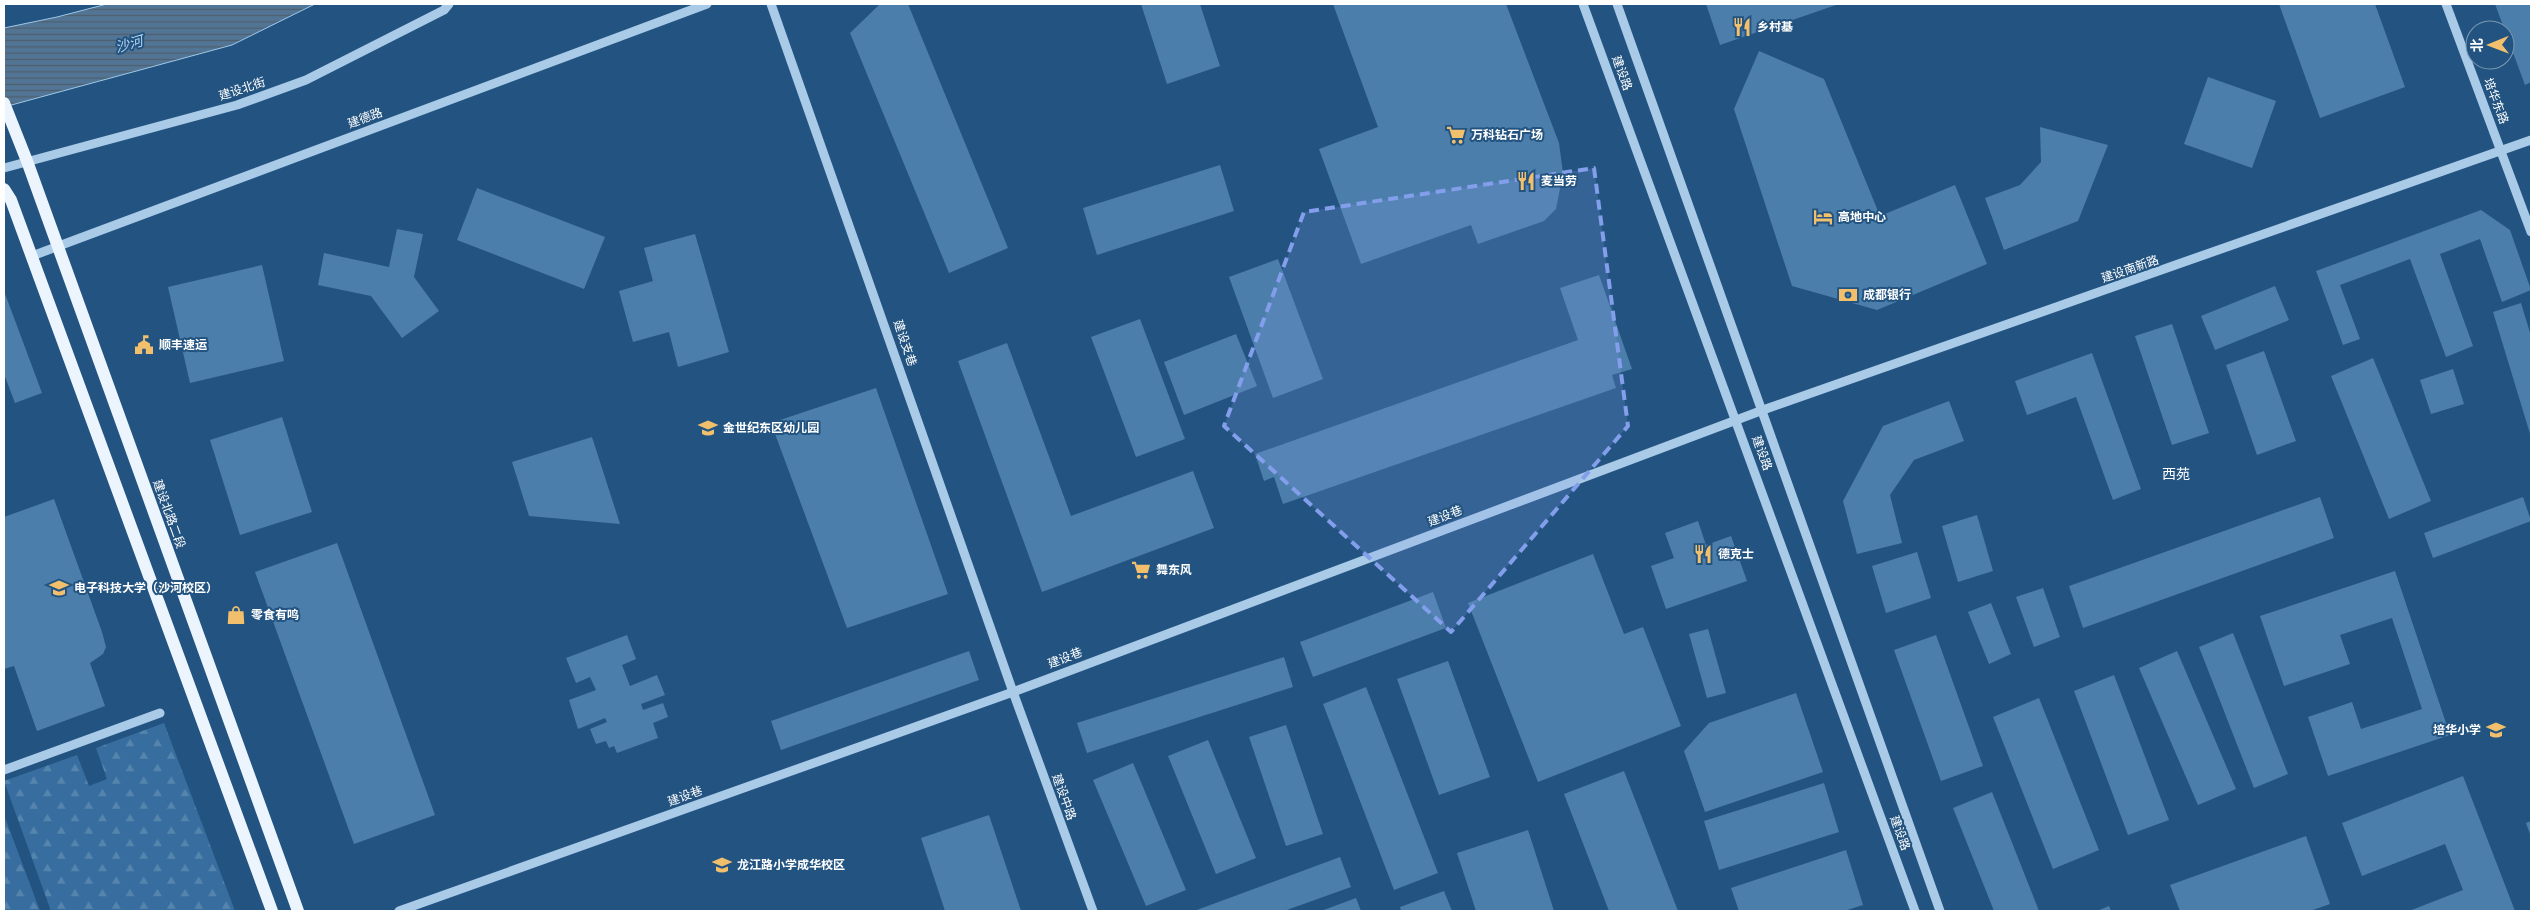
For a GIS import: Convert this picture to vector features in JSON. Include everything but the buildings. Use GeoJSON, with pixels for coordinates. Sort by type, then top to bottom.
{"type":"FeatureCollection","features":[{"type":"Feature","properties":{"kind":"main road","name":"建设北路二段"},"geometry":{"type":"LineString","coordinates":[[4,103],[28,161],[298,911]]}},
{"type":"Feature","properties":{"kind":"main road"},"geometry":{"type":"LineString","coordinates":[[4,189],[11,200],[32,256],[272,911]]}},
{"type":"Feature","properties":{"kind":"street","name":"建设北街"},"geometry":{"type":"LineString","coordinates":[[4,168],[237,105],[306,80],[444,10],[449,4]]}},
{"type":"Feature","properties":{"kind":"street","name":"建德路"},"geometry":{"type":"LineString","coordinates":[[32,256],[707,4]]}},
{"type":"Feature","properties":{"kind":"street","name":"建设支巷"},"geometry":{"type":"LineString","coordinates":[[771,4],[1013,692]]}},
{"type":"Feature","properties":{"kind":"street","name":"建设路"},"geometry":{"type":"LineString","coordinates":[[1583,4],[1737,420],[1915,911]]}},
{"type":"Feature","properties":{"kind":"street","name":"建设路"},"geometry":{"type":"LineString","coordinates":[[1617,4],[1940,911]]}},
{"type":"Feature","properties":{"kind":"street","name":"培华东路"},"geometry":{"type":"LineString","coordinates":[[2446,4],[2531,232]]}},
{"type":"Feature","properties":{"kind":"street","name":"建设南新路"},"geometry":{"type":"LineString","coordinates":[[1737,420],[2531,140]]}},
{"type":"Feature","properties":{"kind":"street","name":"建设巷"},"geometry":{"type":"LineString","coordinates":[[399,911],[1013,692],[1737,420]]}},
{"type":"Feature","properties":{"kind":"street","name":"建设中路"},"geometry":{"type":"LineString","coordinates":[[1013,692],[1093,911]]}},
{"type":"Feature","properties":{"kind":"street"},"geometry":{"type":"LineString","coordinates":[[4,770],[160,713]]}},
{"type":"Feature","properties":{"kind":"highlighted area"},"geometry":{"type":"Polygon","coordinates":[[[1594,168],[1628,426],[1451,632],[1224,426],[1304,212],[1594,168]]]}},
{"type":"Feature","properties":{"kind":"green space"},"geometry":{"type":"Polygon","coordinates":[[[164,723],[235,911],[51,911],[4,781],[77,755],[89,786],[107,779],[96,748],[164,723]]]}},
{"type":"Feature","properties":{"kind":"green space"},"geometry":{"type":"Polygon","coordinates":[[[4,815],[40,911],[4,911],[4,815]]]}},
{"type":"Feature","properties":{"kind":"water","name":"沙河"},"geometry":{"type":"Polygon","coordinates":[[[107,4],[315,4],[232,45],[4,107],[4,28],[107,4]]]}},
{"type":"Feature","properties":{"kind":"place","name":"乡村基"},"geometry":{"type":"Point","coordinates":[1742,27]}},
{"type":"Feature","properties":{"kind":"place","name":"万科钻石广场"},"geometry":{"type":"Point","coordinates":[1456,135]}},
{"type":"Feature","properties":{"kind":"place","name":"麦当劳"},"geometry":{"type":"Point","coordinates":[1526,181]}},
{"type":"Feature","properties":{"kind":"place","name":"高地中心"},"geometry":{"type":"Point","coordinates":[1823,217]}},
{"type":"Feature","properties":{"kind":"place","name":"成都银行"},"geometry":{"type":"Point","coordinates":[1848,295]}},
{"type":"Feature","properties":{"kind":"place","name":"顺丰速运"},"geometry":{"type":"Point","coordinates":[144,345]}},
{"type":"Feature","properties":{"kind":"place","name":"金世纪东区幼儿园"},"geometry":{"type":"Point","coordinates":[708,428]}},
{"type":"Feature","properties":{"kind":"place","name":"德克士"},"geometry":{"type":"Point","coordinates":[1703,554]}},
{"type":"Feature","properties":{"kind":"place","name":"舞东风"},"geometry":{"type":"Point","coordinates":[1141,570]}},
{"type":"Feature","properties":{"kind":"place","name":"电子科技大学（沙河校区）"},"geometry":{"type":"Point","coordinates":[59,588]}},
{"type":"Feature","properties":{"kind":"place","name":"零食有鸣"},"geometry":{"type":"Point","coordinates":[236,615]}},
{"type":"Feature","properties":{"kind":"place","name":"培华小学"},"geometry":{"type":"Point","coordinates":[2496,730]}},
{"type":"Feature","properties":{"kind":"place","name":"龙江路小学成华校区"},"geometry":{"type":"Point","coordinates":[722,865]}},
{"type":"Feature","properties":{"kind":"district","name":"西苑"},"geometry":{"type":"Point","coordinates":[2176,474]}}]}
